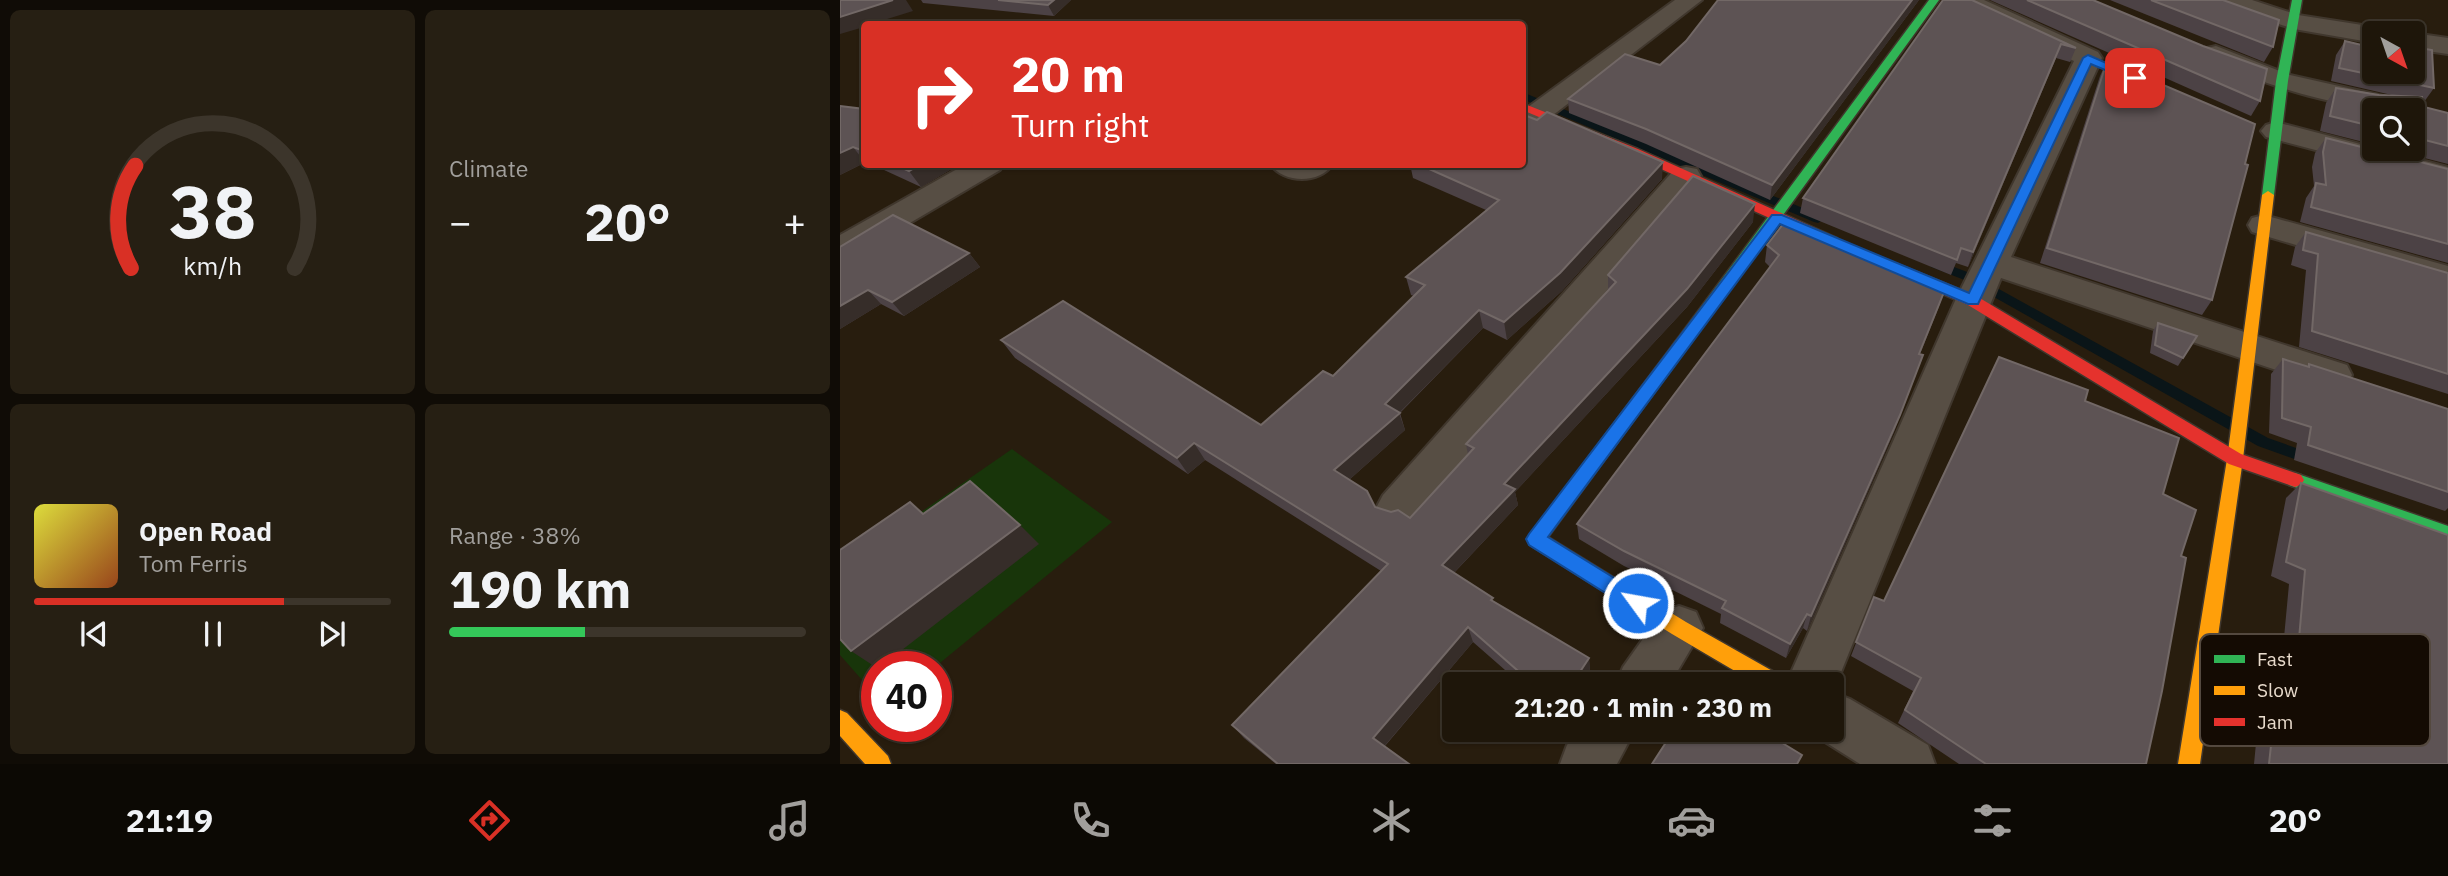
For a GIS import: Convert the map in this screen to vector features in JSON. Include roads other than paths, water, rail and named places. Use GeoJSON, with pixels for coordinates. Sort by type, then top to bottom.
{"type":"FeatureCollection","features":[{"type":"Feature","properties":{"kind":"street"},"geometry":{"type":"LineString","coordinates":[[1530,110],[1690,0]]}},
{"type":"Feature","properties":{"kind":"street"},"geometry":{"type":"LineString","coordinates":[[1755,672],[1536,539],[1777,218],[1934,0]]}},
{"type":"Feature","properties":{"kind":"street"},"geometry":{"type":"LineString","coordinates":[[1816,672],[1973,301],[1991,263],[2101,64],[1964,0]]}},
{"type":"Feature","properties":{"kind":"street"},"geometry":{"type":"LineString","coordinates":[[2228,0],[2296,11],[2362,31]]}},
{"type":"Feature","properties":{"kind":"street"},"geometry":{"type":"LineString","coordinates":[[2209,634],[2235,459],[2264,225],[2267,133],[2282,81],[2296,11]]}},
{"type":"Feature","properties":{"kind":"street"},"geometry":{"type":"LineString","coordinates":[[2426,43],[2448,46]]}},
{"type":"Feature","properties":{"kind":"street"},"geometry":{"type":"LineString","coordinates":[[2194,45],[2282,81],[2362,100]]}},
{"type":"Feature","properties":{"kind":"street"},"geometry":{"type":"LineString","coordinates":[[1530,110],[1851,249]]}},
{"type":"Feature","properties":{"kind":"street"},"geometry":{"type":"LineString","coordinates":[[2267,133],[2448,176]]}},
{"type":"Feature","properties":{"kind":"street"},"geometry":{"type":"LineString","coordinates":[[840,249],[982,168]]}},
{"type":"Feature","properties":{"kind":"street"},"geometry":{"type":"LineString","coordinates":[[1296,168],[1307,172],[1312,168]]}},
{"type":"Feature","properties":{"kind":"street"},"geometry":{"type":"LineString","coordinates":[[1398,508],[1686,176]]}},
{"type":"Feature","properties":{"kind":"street"},"geometry":{"type":"LineString","coordinates":[[2264,225],[2448,278]]}},
{"type":"Feature","properties":{"kind":"street"},"geometry":{"type":"LineString","coordinates":[[1991,263],[2368,386]]}},
{"type":"Feature","properties":{"kind":"street"},"geometry":{"type":"LineString","coordinates":[[1887,265],[1973,301],[2235,459],[2448,534]]}},
{"type":"Feature","properties":{"kind":"street"},"geometry":{"type":"LineString","coordinates":[[1649,672],[1679,628]]}},
{"type":"Feature","properties":{"kind":"street"},"geometry":{"type":"LineString","coordinates":[[2189,764],[2200,691]]}},
{"type":"Feature","properties":{"kind":"street"},"geometry":{"type":"LineString","coordinates":[[840,720],[880,764]]}},
{"type":"Feature","properties":{"kind":"street"},"geometry":{"type":"LineString","coordinates":[[1844,724],[1909,764]]}},
{"type":"Feature","properties":{"kind":"street"},"geometry":{"type":"LineString","coordinates":[[1586,764],[1601,742]]}},
{"type":"Feature","properties":{"kind":"waterway"},"geometry":{"type":"LineString","coordinates":[[1526,97],[1818,219]]}},
{"type":"Feature","properties":{"kind":"waterway"},"geometry":{"type":"LineString","coordinates":[[1935,264],[1966,276],[2263,442],[2311,459]]}}]}
